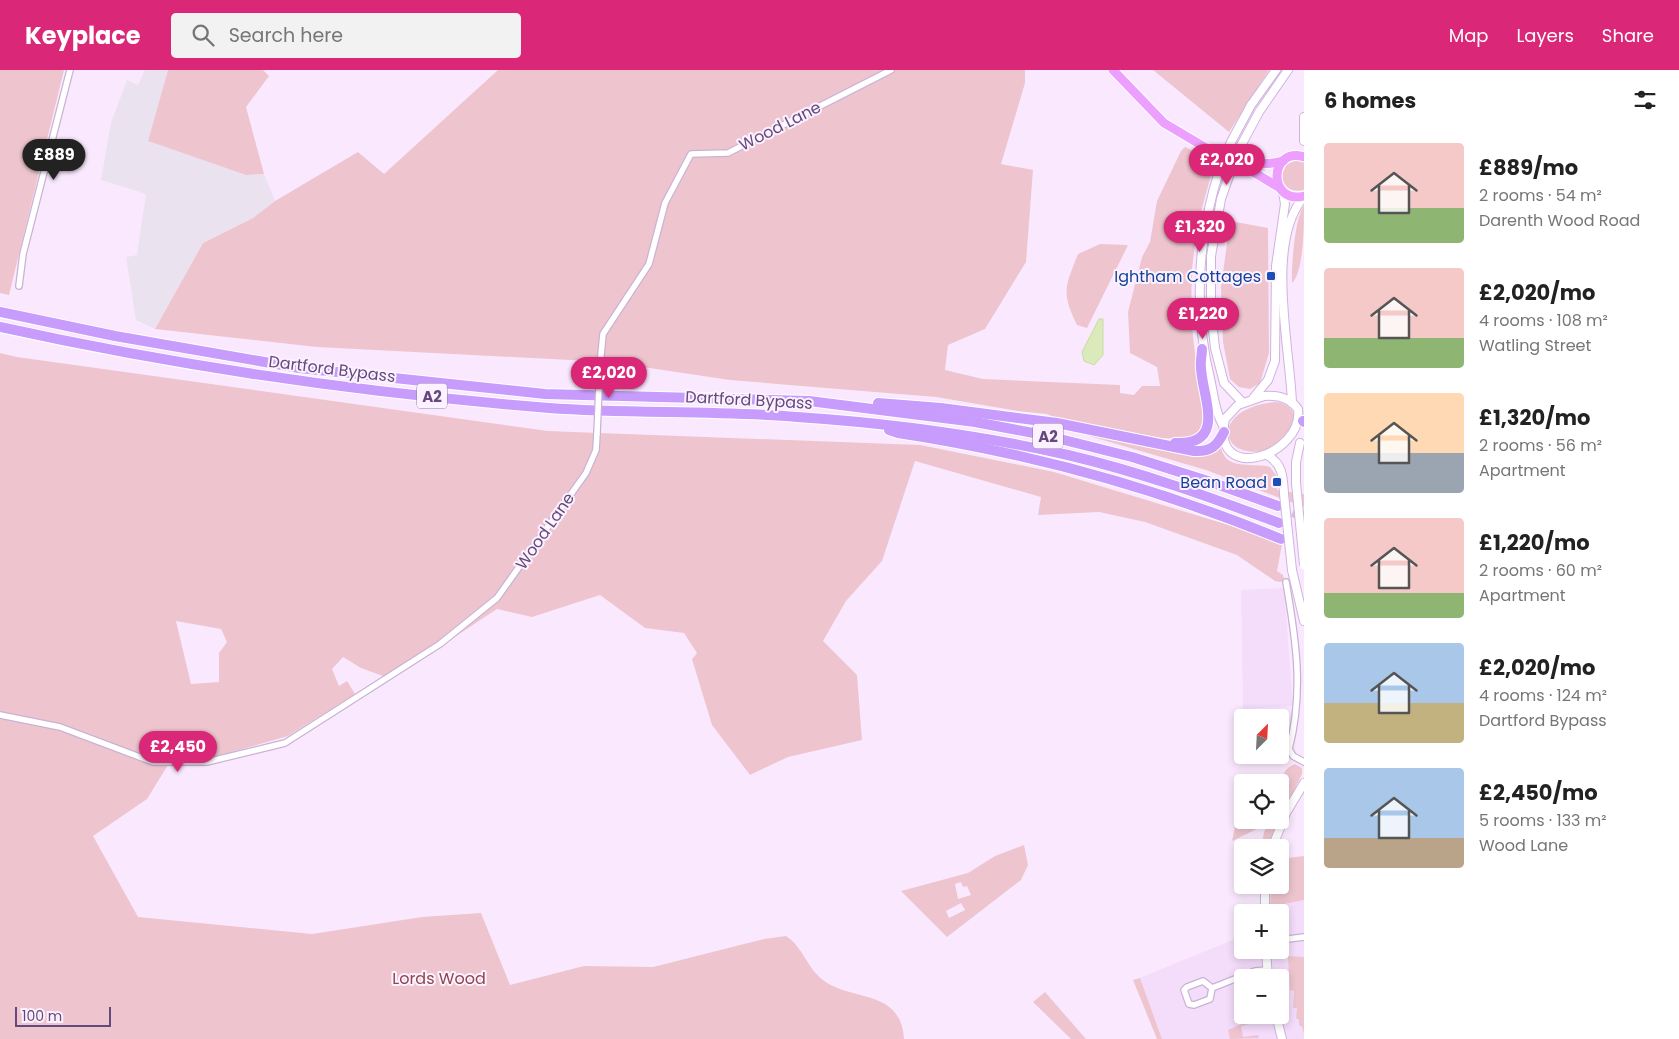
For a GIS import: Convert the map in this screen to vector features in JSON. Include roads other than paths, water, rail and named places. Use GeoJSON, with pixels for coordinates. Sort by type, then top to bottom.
{"type":"FeatureCollection","features":[{"type":"Feature","properties":{"kind":"highway","name":"Dartford Bypass"},"geometry":{"type":"LineString","coordinates":[[0,312],[115,336],[299,368],[545,394],[809,400],[975,422],[1044,435],[1132,457],[1278,506]]}},
{"type":"Feature","properties":{"kind":"highway","name":"Dartford Bypass"},"geometry":{"type":"LineString","coordinates":[[0,327],[177,363],[312,384],[547,408],[793,416],[974,436],[1070,456],[1206,495],[1280,523]]}},
{"type":"Feature","properties":{"kind":"highway"},"geometry":{"type":"LineString","coordinates":[[1167,444],[1193,441],[1203,433],[1208,425],[1209,408],[1200,369],[1202,349]]}},
{"type":"Feature","properties":{"kind":"highway"},"geometry":{"type":"LineString","coordinates":[[809,400],[941,408],[1056,423],[1167,444],[1192,451],[1207,450],[1217,445],[1224,429]]}},
{"type":"Feature","properties":{"kind":"highway","name":"A2"},"geometry":{"type":"LineString","coordinates":[[869,423],[898,433],[968,444],[1071,467],[1182,500],[1281,539]]}},
{"type":"Feature","properties":{"kind":"main road"},"geometry":{"type":"LineString","coordinates":[[1113,70],[1164,123],[1218,154]]}},
{"type":"Feature","properties":{"kind":"main road"},"geometry":{"type":"LineString","coordinates":[[1276,70],[1251,105],[1227,150],[1212,198],[1203,234],[1199,279],[1202,349],[1218,416],[1224,429],[1228,446],[1237,454],[1249,458],[1288,451],[1303,429]]}},
{"type":"Feature","properties":{"kind":"main road"},"geometry":{"type":"LineString","coordinates":[[1243,403],[1224,384],[1215,348],[1211,311],[1211,256],[1221,199],[1237,153],[1259,112],[1288,70]]}},
{"type":"Feature","properties":{"kind":"main road"},"geometry":{"type":"LineString","coordinates":[[1304,116],[1302,130],[1304,141]]}},
{"type":"Feature","properties":{"kind":"main road"},"geometry":{"type":"LineString","coordinates":[[1304,157],[1295,155],[1268,165],[1245,162],[1240,164],[1294,197],[1304,196]]}},
{"type":"Feature","properties":{"kind":"main road"},"geometry":{"type":"LineString","coordinates":[[1224,429],[1228,414],[1258,394],[1269,378],[1274,364],[1276,266],[1285,204],[1276,174],[1282,161]]}},
{"type":"Feature","properties":{"kind":"main road"},"geometry":{"type":"LineString","coordinates":[[1292,403],[1284,320],[1283,263],[1287,232],[1292,214],[1304,196]]}},
{"type":"Feature","properties":{"kind":"main road"},"geometry":{"type":"LineString","coordinates":[[1243,403],[1268,396],[1281,397],[1292,403],[1300,412],[1303,429],[1296,462],[1296,483],[1304,565]]}},
{"type":"Feature","properties":{"kind":"main road"},"geometry":{"type":"LineString","coordinates":[[1266,455],[1276,462],[1281,469],[1292,570],[1304,620]]}},
{"type":"Feature","properties":{"kind":"main road"},"geometry":{"type":"LineString","coordinates":[[1276,839],[1292,803],[1304,783]]}},
{"type":"Feature","properties":{"kind":"main road"},"geometry":{"type":"LineString","coordinates":[[1277,1024],[1279,1038]]}},
{"type":"Feature","properties":{"kind":"street"},"geometry":{"type":"LineString","coordinates":[[19,286],[23,254],[70,70]]}},
{"type":"Feature","properties":{"kind":"street","name":"Wood Lane"},"geometry":{"type":"LineString","coordinates":[[0,715],[60,727],[153,762],[207,762],[285,742],[440,644],[497,598],[586,473],[596,450],[603,334],[650,264],[665,203],[690,154],[728,153],[891,70]]}},
{"type":"Feature","properties":{"kind":"street"},"geometry":{"type":"LineString","coordinates":[[1279,585],[1286,583],[1301,670],[1297,721],[1289,749],[1293,756],[1304,762]]}},
{"type":"Feature","properties":{"kind":"street"},"geometry":{"type":"LineString","coordinates":[[1289,939],[1304,937]]}},
{"type":"Feature","properties":{"kind":"street"},"geometry":{"type":"LineString","coordinates":[[1212,988],[1234,980]]}},
{"type":"Feature","properties":{"kind":"street"},"geometry":{"type":"LineString","coordinates":[[1202,981],[1212,988],[1210,999],[1194,1005],[1186,1001],[1184,994],[1187,987],[1202,981]]}},
{"type":"Feature","properties":{"kind":"tunnel"},"geometry":{"type":"LineString","coordinates":[[1279,506],[1304,517]]}},
{"type":"Feature","properties":{"kind":"place","name":"Ightham Cottages"},"geometry":{"type":"Point","coordinates":[1271,276]}},
{"type":"Feature","properties":{"kind":"place","name":"Bean Road"},"geometry":{"type":"Point","coordinates":[1277,482]}},
{"type":"Feature","properties":{"kind":"park label","name":"Lords Wood"},"geometry":{"type":"Point","coordinates":[439,978]}}]}
